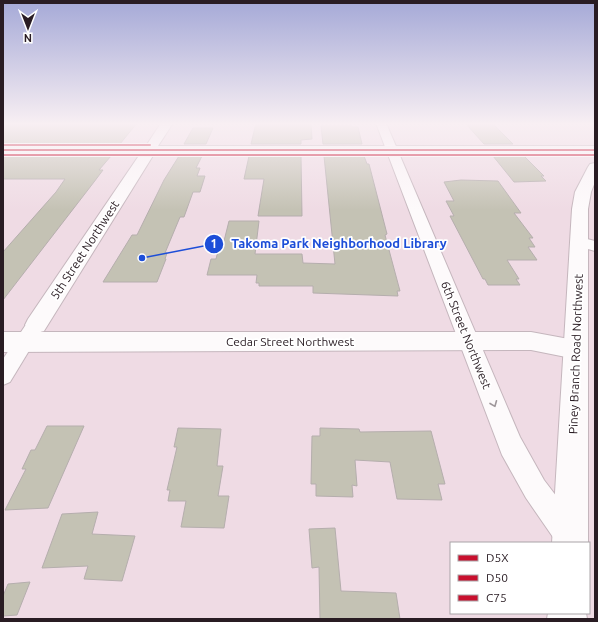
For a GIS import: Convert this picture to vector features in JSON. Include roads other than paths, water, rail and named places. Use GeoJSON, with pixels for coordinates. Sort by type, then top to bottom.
{"type":"FeatureCollection","features":[{"type":"Feature","properties":{"kind":"street","name":"5th Street Northwest"},"geometry":{"type":"LineString","coordinates":[[3,376],[21,336],[149,152]]}},
{"type":"Feature","properties":{"kind":"street","name":"6th Street Northwest"},"geometry":{"type":"LineString","coordinates":[[393,152],[519,462],[547,508],[570,540]]}},
{"type":"Feature","properties":{"kind":"street","name":"Piney Branch Road Northwest"},"geometry":{"type":"LineString","coordinates":[[570,540],[576,349],[587,244],[582,200],[586,184],[595,167]]}},
{"type":"Feature","properties":{"kind":"street","name":"Cedar Street Northwest"},"geometry":{"type":"LineString","coordinates":[[21,336],[531,341],[576,349]]}},
{"type":"Feature","properties":{"kind":"place","name":"Takoma Park Neighborhood Library"},"geometry":{"type":"Point","coordinates":[142,258]}}]}
